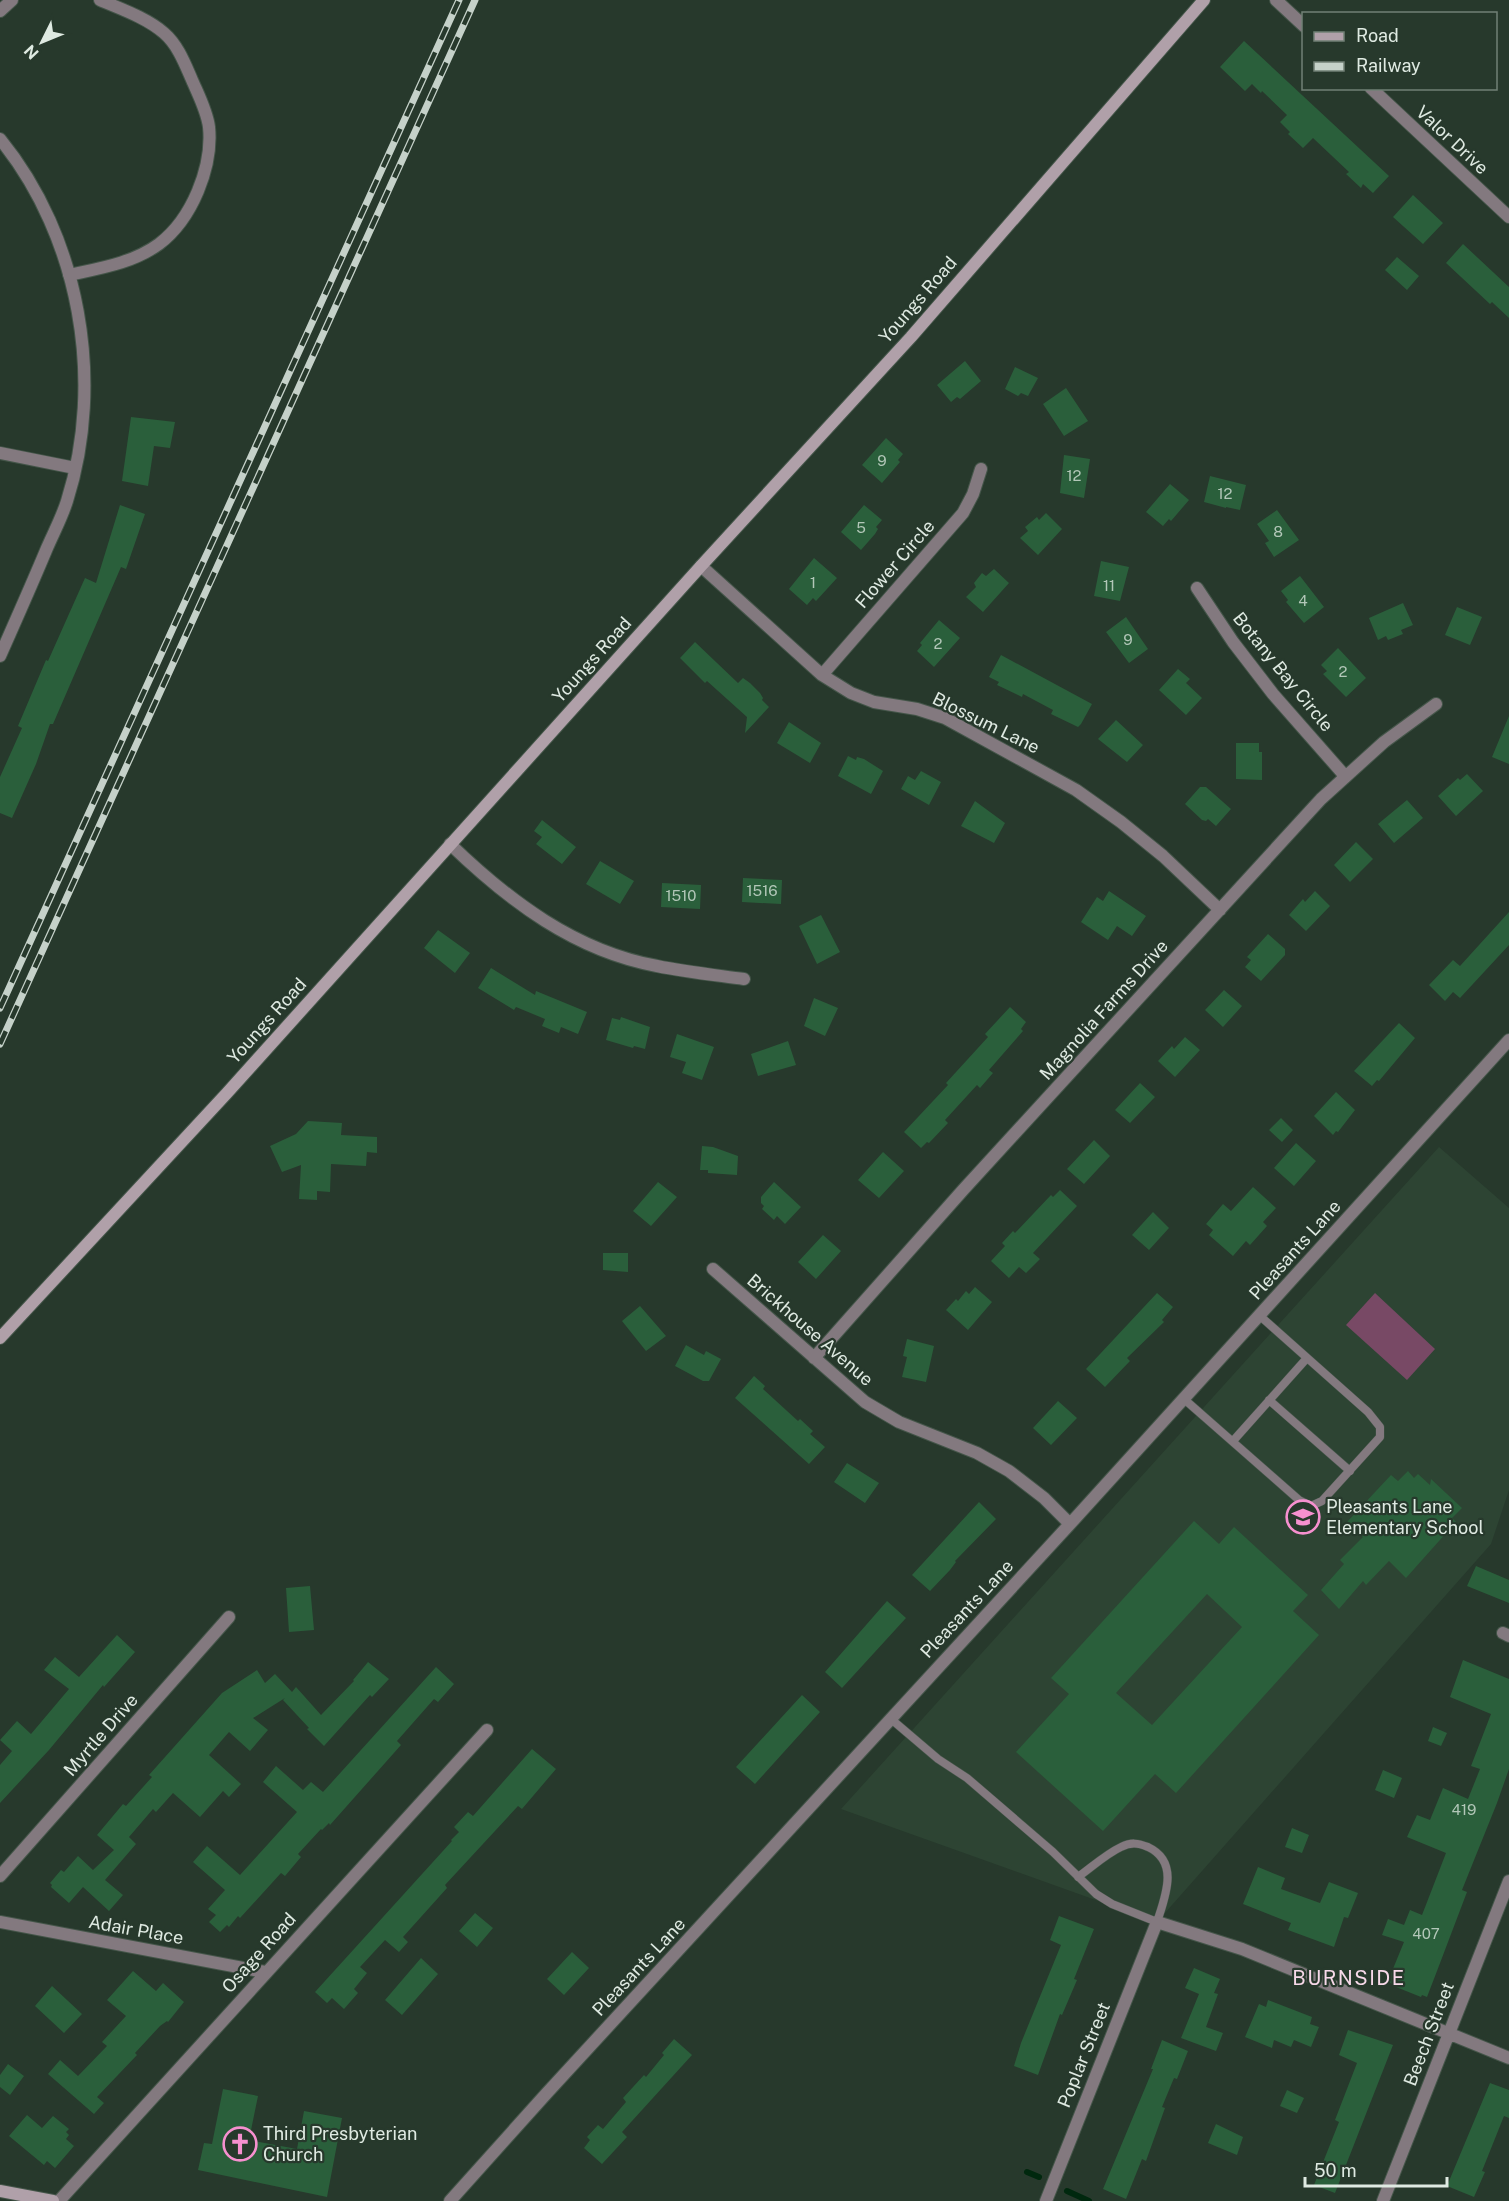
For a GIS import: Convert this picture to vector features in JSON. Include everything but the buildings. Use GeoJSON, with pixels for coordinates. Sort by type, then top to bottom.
{"type":"FeatureCollection","features":[{"type":"Feature","properties":{"kind":"street"},"geometry":{"type":"LineString","coordinates":[[0,11],[12,0]]}},
{"type":"Feature","properties":{"kind":"street"},"geometry":{"type":"LineString","coordinates":[[69,275],[128,261],[161,243],[177,226],[193,200],[209,156],[208,125],[199,96],[176,46],[152,24],[100,0]]}},
{"type":"Feature","properties":{"kind":"street","name":"Youngs Road"},"geometry":{"type":"LineString","coordinates":[[0,1338],[227,1093],[910,337],[1204,0]]}},
{"type":"Feature","properties":{"kind":"street"},"geometry":{"type":"LineString","coordinates":[[1276,0],[1302,24]]}},
{"type":"Feature","properties":{"kind":"street","name":"Valor Drive"},"geometry":{"type":"LineString","coordinates":[[1373,90],[1509,217]]}},
{"type":"Feature","properties":{"kind":"street"},"geometry":{"type":"LineString","coordinates":[[0,139],[12,153],[36,193],[64,254],[82,340],[84,384],[82,427],[66,502],[0,656]]}},
{"type":"Feature","properties":{"kind":"street"},"geometry":{"type":"LineString","coordinates":[[0,453],[75,468]]}},
{"type":"Feature","properties":{"kind":"street","name":"Flower Circle"},"geometry":{"type":"LineString","coordinates":[[822,675],[963,513],[973,494],[981,469]]}},
{"type":"Feature","properties":{"kind":"street","name":"Blossum Lane"},"geometry":{"type":"LineString","coordinates":[[701,566],[822,675],[851,693],[874,702],[917,709],[945,718],[1076,790],[1121,822],[1162,856],[1220,910]]}},
{"type":"Feature","properties":{"kind":"street","name":"Botany Bay Circle"},"geometry":{"type":"LineString","coordinates":[[1197,588],[1233,642],[1273,694],[1345,776]]}},
{"type":"Feature","properties":{"kind":"street","name":"Magnolia Farms Drive"},"geometry":{"type":"LineString","coordinates":[[814,1358],[963,1190],[1345,776],[1384,742],[1436,704]]}},
{"type":"Feature","properties":{"kind":"street"},"geometry":{"type":"LineString","coordinates":[[450,844],[482,875],[523,908],[583,942],[656,966],[744,979]]}},
{"type":"Feature","properties":{"kind":"street","name":"Pleasants Lane"},"geometry":{"type":"LineString","coordinates":[[450,2201],[1507,1045]]}},
{"type":"Feature","properties":{"kind":"street","name":"Brickhouse Avenue"},"geometry":{"type":"LineString","coordinates":[[714,1269],[865,1402],[899,1422],[977,1453],[1009,1471],[1044,1498],[1070,1524]]}},
{"type":"Feature","properties":{"kind":"street","name":"Myrtle Drive"},"geometry":{"type":"LineString","coordinates":[[0,1876],[229,1617]]}},
{"type":"Feature","properties":{"kind":"street","name":"Osage Road"},"geometry":{"type":"LineString","coordinates":[[59,2201],[487,1730]]}},
{"type":"Feature","properties":{"kind":"street","name":"Beech Street"},"geometry":{"type":"LineString","coordinates":[[1383,2201],[1509,1881]]}},
{"type":"Feature","properties":{"kind":"street","name":"Adair Place"},"geometry":{"type":"LineString","coordinates":[[0,1922],[265,1972]]}},
{"type":"Feature","properties":{"kind":"street"},"geometry":{"type":"LineString","coordinates":[[1157,1922],[1242,1949],[1509,2058]]}},
{"type":"Feature","properties":{"kind":"street","name":"Poplar Street"},"geometry":{"type":"LineString","coordinates":[[1046,2201],[1157,1922]]}},
{"type":"Feature","properties":{"kind":"street"},"geometry":{"type":"LineString","coordinates":[[0,2191],[53,2201]]}},
{"type":"Feature","properties":{"kind":"lane"},"geometry":{"type":"LineString","coordinates":[[1184,1399],[1299,1500],[1311,1506],[1323,1501],[1380,1437],[1380,1427],[1368,1412],[1260,1316]]}},
{"type":"Feature","properties":{"kind":"lane"},"geometry":{"type":"LineString","coordinates":[[1233,1442],[1307,1358]]}},
{"type":"Feature","properties":{"kind":"lane"},"geometry":{"type":"LineString","coordinates":[[1269,1400],[1350,1471]]}},
{"type":"Feature","properties":{"kind":"lane"},"geometry":{"type":"LineString","coordinates":[[891,1719],[938,1759],[967,1778],[1053,1852],[1078,1877],[1096,1894],[1112,1904],[1157,1922],[1169,1874],[1162,1858],[1151,1848],[1136,1842],[1121,1847],[1078,1877]]}},
{"type":"Feature","properties":{"kind":"shaded area","name":"Pleasants Lane Elementary School"},"geometry":{"type":"Polygon","coordinates":[[[1439,1147],[1509,1208],[1509,1490],[1491,1544],[1157,1922],[841,1809],[1439,1147]]]}},
{"type":"Feature","properties":{"kind":"shaded area"},"geometry":{"type":"Polygon","coordinates":[[[1375,1293],[1435,1349],[1407,1380],[1346,1325],[1375,1293]]]}},
{"type":"Feature","properties":{"kind":"waterway"},"geometry":{"type":"LineString","coordinates":[[1027,2172],[1039,2177]]}},
{"type":"Feature","properties":{"kind":"waterway"},"geometry":{"type":"LineString","coordinates":[[1067,2191],[1089,2201]]}},
{"type":"Feature","properties":{"kind":"railway"},"geometry":{"type":"LineString","coordinates":[[0,1008],[459,0]]}},
{"type":"Feature","properties":{"kind":"railway"},"geometry":{"type":"LineString","coordinates":[[0,1044],[475,0]]}},
{"type":"Feature","properties":{"kind":"place","name":"Pleasants Lane Elementary School"},"geometry":{"type":"Point","coordinates":[1303,1517]}},
{"type":"Feature","properties":{"kind":"place","name":"Third Presbyterian Church"},"geometry":{"type":"Point","coordinates":[240,2144]}},
{"type":"Feature","properties":{"kind":"district","name":"BURNSIDE"},"geometry":{"type":"Point","coordinates":[1349,1978]}}]}
